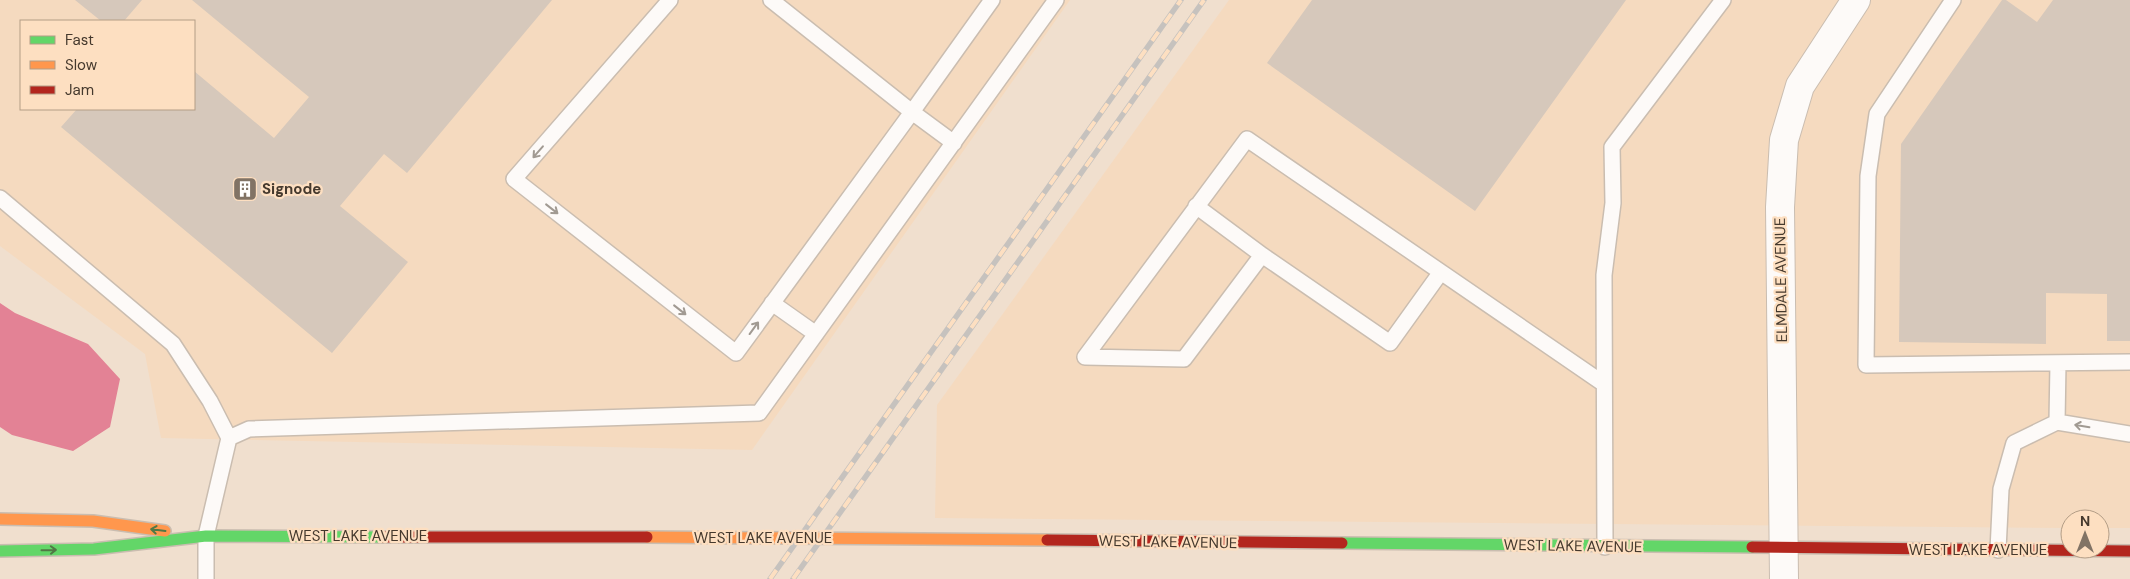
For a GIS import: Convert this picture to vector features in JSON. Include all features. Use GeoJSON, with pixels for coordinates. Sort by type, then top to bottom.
{"type":"FeatureCollection","features":[{"type":"Feature","properties":{"kind":"street","name":"ELMDALE AVENUE"},"geometry":{"type":"LineString","coordinates":[[1784,579],[1780,207],[1784,140],[1800,86],[1856,0]]}},
{"type":"Feature","properties":{"kind":"street","name":"WEST LAKE AVENUE"},"geometry":{"type":"LineString","coordinates":[[0,519],[93,521],[206,536]]}},
{"type":"Feature","properties":{"kind":"street","name":"WEST LAKE AVENUE"},"geometry":{"type":"LineString","coordinates":[[0,551],[94,549],[206,536],[822,538],[2130,551]]}},
{"type":"Feature","properties":{"kind":"lane"},"geometry":{"type":"LineString","coordinates":[[670,0],[514,179],[736,354],[992,0]]}},
{"type":"Feature","properties":{"kind":"lane"},"geometry":{"type":"LineString","coordinates":[[771,0],[954,143]]}},
{"type":"Feature","properties":{"kind":"lane"},"geometry":{"type":"LineString","coordinates":[[229,438],[249,429],[759,413],[1056,0]]}},
{"type":"Feature","properties":{"kind":"lane"},"geometry":{"type":"LineString","coordinates":[[1605,547],[1604,275],[1614,203],[1612,147],[1723,0]]}},
{"type":"Feature","properties":{"kind":"lane"},"geometry":{"type":"LineString","coordinates":[[1954,0],[1877,114],[1868,176],[1866,365],[2130,362]]}},
{"type":"Feature","properties":{"kind":"lane"},"geometry":{"type":"LineString","coordinates":[[1262,255],[1184,359],[1085,357],[1247,139],[1604,384]]}},
{"type":"Feature","properties":{"kind":"lane"},"geometry":{"type":"LineString","coordinates":[[0,198],[173,344],[210,401],[229,438],[206,536],[206,579]]}},
{"type":"Feature","properties":{"kind":"lane"},"geometry":{"type":"LineString","coordinates":[[1196,206],[1262,255],[1390,343],[1441,272]]}},
{"type":"Feature","properties":{"kind":"lane"},"geometry":{"type":"LineString","coordinates":[[772,303],[816,334]]}},
{"type":"Feature","properties":{"kind":"lane"},"geometry":{"type":"LineString","coordinates":[[2057,422],[2058,363]]}},
{"type":"Feature","properties":{"kind":"lane"},"geometry":{"type":"LineString","coordinates":[[1998,550],[2001,489],[2014,443],[2057,422],[2130,434]]}},
{"type":"Feature","properties":{"kind":"shaded area"},"geometry":{"type":"Polygon","coordinates":[[[0,0],[1070,0],[752,450],[161,438],[145,354],[0,246],[0,0]]]}},
{"type":"Feature","properties":{"kind":"shaded area"},"geometry":{"type":"Polygon","coordinates":[[[1229,0],[2130,0],[2130,528],[2110,528],[2110,509],[2060,509],[2060,528],[935,518],[937,405],[1229,0]]]}},
{"type":"Feature","properties":{"kind":"shaded area"},"geometry":{"type":"Polygon","coordinates":[[[0,303],[15,313],[88,344],[120,379],[110,427],[73,451],[12,435],[0,427],[0,303]]]}},
{"type":"Feature","properties":{"kind":"building"},"geometry":{"type":"Polygon","coordinates":[[[75,0],[142,0],[125,20],[100,20],[75,0]]]}},
{"type":"Feature","properties":{"kind":"building","name":"Signode"},"geometry":{"type":"Polygon","coordinates":[[[192,0],[552,0],[407,173],[384,154],[340,206],[408,262],[332,353],[61,127],[76,110],[195,110],[195,72],[274,138],[309,97],[192,0]]]}},
{"type":"Feature","properties":{"kind":"building"},"geometry":{"type":"Polygon","coordinates":[[[1312,0],[1626,0],[1475,211],[1267,63],[1312,0]]]}},
{"type":"Feature","properties":{"kind":"building"},"geometry":{"type":"Polygon","coordinates":[[[2002,0],[2006,0],[2037,22],[2053,0],[2130,0],[2130,341],[2107,341],[2107,294],[2046,293],[2046,344],[1899,342],[1901,144],[2002,0]]]}},
{"type":"Feature","properties":{"kind":"railway"},"geometry":{"type":"LineString","coordinates":[[770,579],[1181,0]]}},
{"type":"Feature","properties":{"kind":"railway"},"geometry":{"type":"LineString","coordinates":[[793,579],[1204,0]]}},
{"type":"Feature","properties":{"kind":"traffic: fast"},"geometry":{"type":"LineString","coordinates":[[0,551],[94,549],[206,536],[382,537]]}},
{"type":"Feature","properties":{"kind":"traffic: fast"},"geometry":{"type":"LineString","coordinates":[[1342,543],[1752,547]]}},
{"type":"Feature","properties":{"kind":"traffic: slow"},"geometry":{"type":"LineString","coordinates":[[0,519],[93,521],[165,531]]}},
{"type":"Feature","properties":{"kind":"traffic: slow"},"geometry":{"type":"LineString","coordinates":[[647,537],[1047,540]]}},
{"type":"Feature","properties":{"kind":"traffic: jam"},"geometry":{"type":"LineString","coordinates":[[382,537],[647,537]]}},
{"type":"Feature","properties":{"kind":"traffic: jam"},"geometry":{"type":"LineString","coordinates":[[1047,540],[1342,543]]}},
{"type":"Feature","properties":{"kind":"traffic: jam"},"geometry":{"type":"LineString","coordinates":[[1752,547],[2130,551]]}},
{"type":"Feature","properties":{"kind":"place","name":"Signode"},"geometry":{"type":"Point","coordinates":[245,189]}}]}
